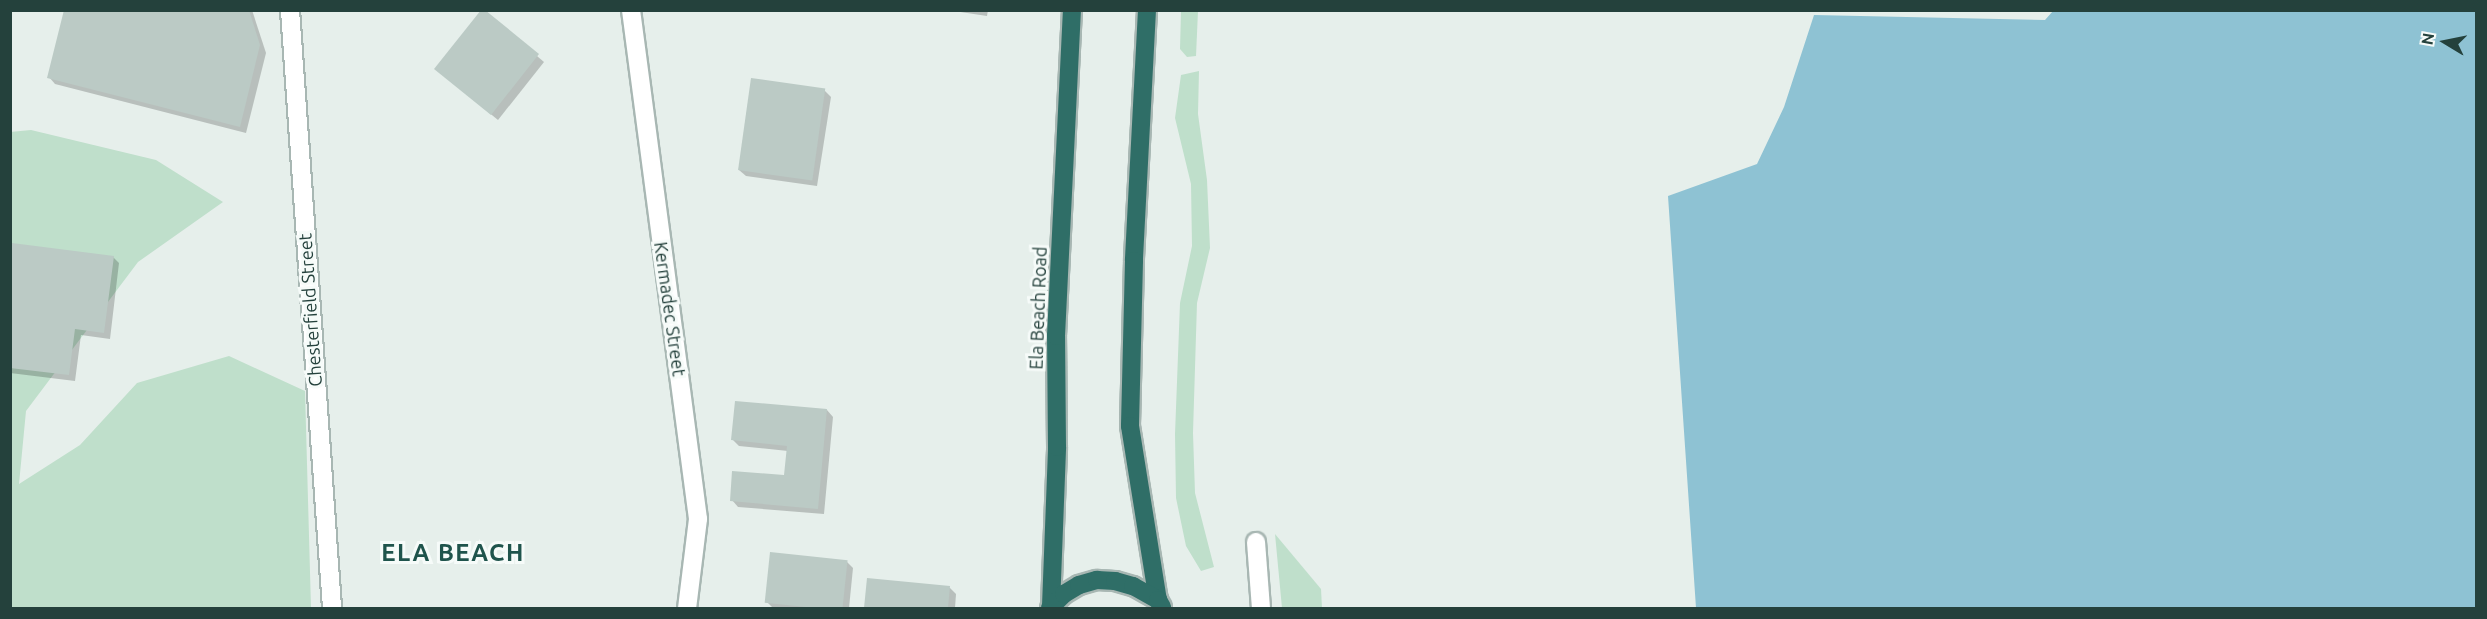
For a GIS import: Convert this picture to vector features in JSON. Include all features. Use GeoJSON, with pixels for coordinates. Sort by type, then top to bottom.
{"type":"FeatureCollection","features":[{"type":"Feature","properties":{"kind":"highway","name":"Ela Beach Road"},"geometry":{"type":"LineString","coordinates":[[1050,608],[1057,447],[1056,336],[1072,10]]}},
{"type":"Feature","properties":{"kind":"highway"},"geometry":{"type":"LineString","coordinates":[[1147,10],[1134,261],[1130,426],[1160,604]]}},
{"type":"Feature","properties":{"kind":"highway"},"geometry":{"type":"LineString","coordinates":[[1050,608],[1072,589],[1097,580],[1115,580],[1133,586],[1160,604]]}},
{"type":"Feature","properties":{"kind":"street","name":"Chesterfield Street"},"geometry":{"type":"LineString","coordinates":[[290,10],[332,609]]}},
{"type":"Feature","properties":{"kind":"street","name":"Kermadec Street"},"geometry":{"type":"LineString","coordinates":[[631,10],[698,519],[687,609]]}},
{"type":"Feature","properties":{"kind":"street"},"geometry":{"type":"LineString","coordinates":[[1256,542],[1261,609]]}},
{"type":"Feature","properties":{"kind":"green space"},"geometry":{"type":"Polygon","coordinates":[[[1181,11],[1198,11],[1196,56],[1187,57],[1180,49],[1181,11]]]}},
{"type":"Feature","properties":{"kind":"green space"},"geometry":{"type":"Polygon","coordinates":[[[1199,71],[1198,114],[1207,180],[1210,248],[1197,303],[1193,433],[1195,493],[1214,567],[1201,571],[1186,546],[1176,498],[1175,434],[1180,303],[1192,246],[1191,184],[1175,118],[1181,75],[1199,71]]]}},
{"type":"Feature","properties":{"kind":"green space"},"geometry":{"type":"Polygon","coordinates":[[[31,130],[156,160],[223,202],[138,262],[26,411],[19,484],[80,445],[137,383],[229,356],[305,391],[311,608],[11,608],[10,132],[31,130]]]}},
{"type":"Feature","properties":{"kind":"green space"},"geometry":{"type":"Polygon","coordinates":[[[1275,534],[1321,589],[1322,608],[1282,608],[1275,534]]]}},
{"type":"Feature","properties":{"kind":"water"},"geometry":{"type":"Polygon","coordinates":[[[2053,11],[2476,11],[2476,608],[1696,608],[1668,196],[1757,164],[1784,107],[1814,15],[2045,20],[2053,11]]]}},
{"type":"Feature","properties":{"kind":"building"},"geometry":{"type":"Polygon","coordinates":[[[64,10],[249,10],[260,45],[240,127],[47,78],[64,10]]]}},
{"type":"Feature","properties":{"kind":"building"},"geometry":{"type":"Polygon","coordinates":[[[481,10],[485,10],[539,54],[491,115],[434,69],[481,10]]]}},
{"type":"Feature","properties":{"kind":"building"},"geometry":{"type":"Polygon","coordinates":[[[751,78],[825,88],[812,181],[738,170],[751,78]]]}},
{"type":"Feature","properties":{"kind":"building"},"geometry":{"type":"Polygon","coordinates":[[[12,243],[114,256],[104,333],[75,329],[69,375],[10,368],[12,243]]]}},
{"type":"Feature","properties":{"kind":"building"},"geometry":{"type":"Polygon","coordinates":[[[735,401],[827,409],[818,509],[730,501],[732,471],[784,475],[787,446],[731,440],[735,401]]]}},
{"type":"Feature","properties":{"kind":"building"},"geometry":{"type":"Polygon","coordinates":[[[770,552],[848,560],[843,608],[815,608],[765,603],[770,552]]]}},
{"type":"Feature","properties":{"kind":"building"},"geometry":{"type":"Polygon","coordinates":[[[867,578],[950,586],[948,608],[864,608],[867,578]]]}},
{"type":"Feature","properties":{"kind":"district","name":"ELA BEACH"},"geometry":{"type":"Point","coordinates":[453,553]}}]}
